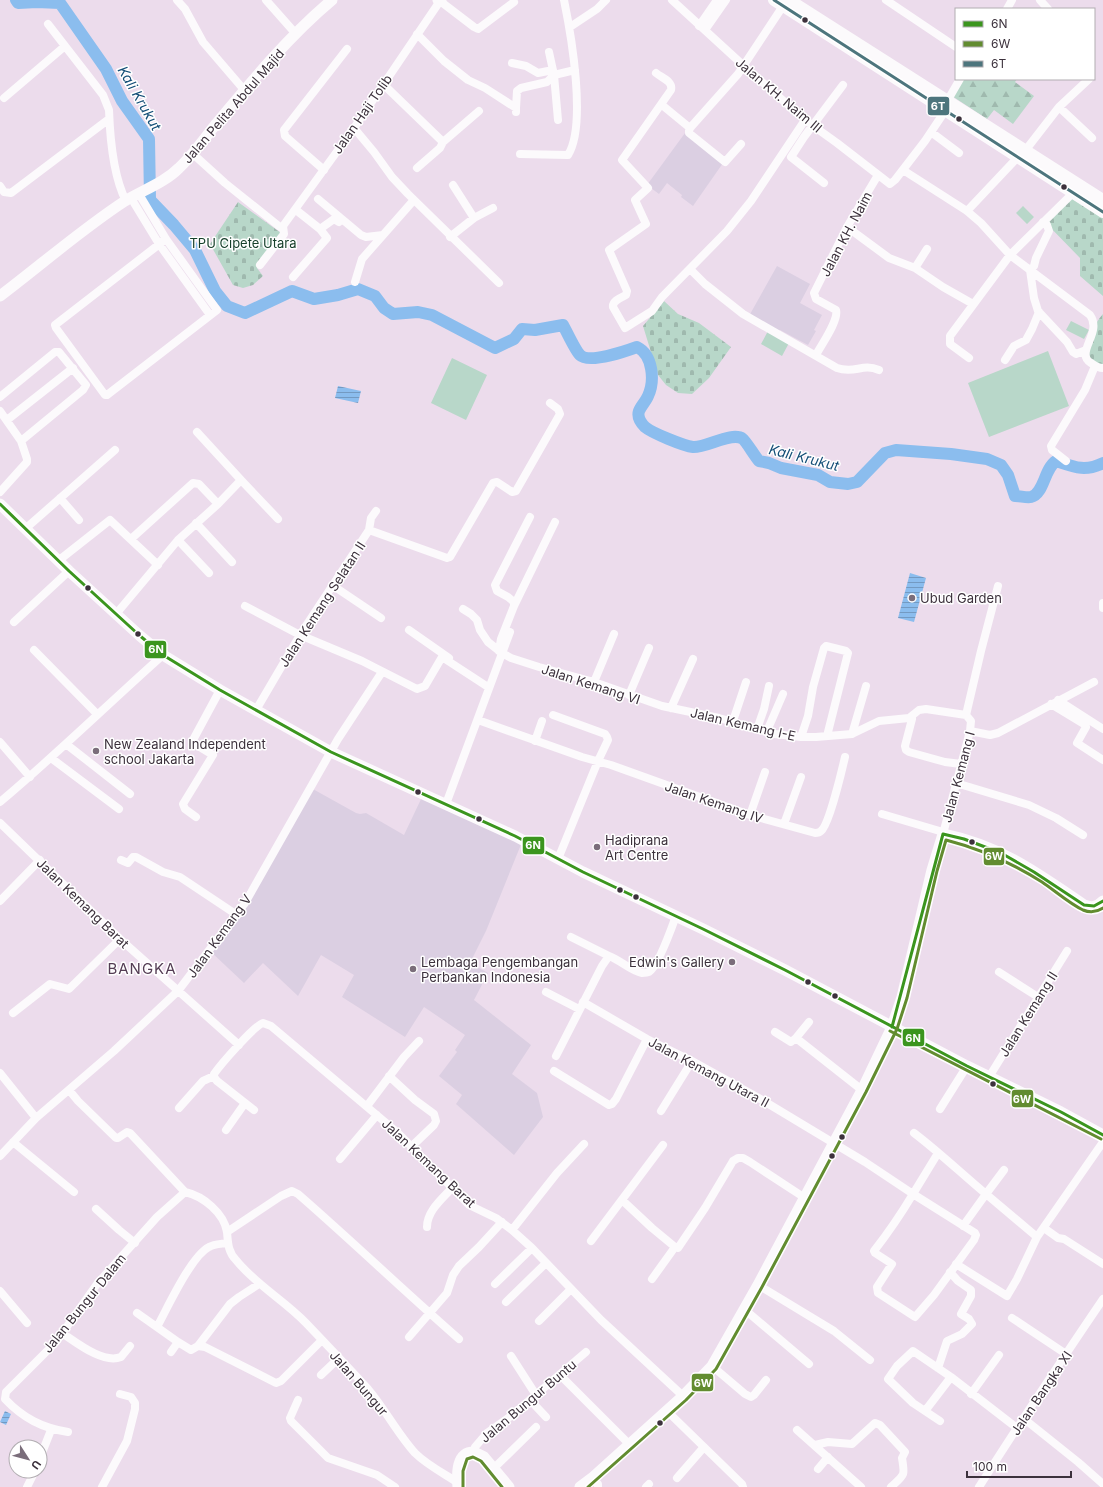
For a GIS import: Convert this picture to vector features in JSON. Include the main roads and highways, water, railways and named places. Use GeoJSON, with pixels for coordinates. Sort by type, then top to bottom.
{"type":"FeatureCollection","features":[{"type":"Feature","properties":{"kind":"main road"},"geometry":{"type":"LineString","coordinates":[[797,0],[1103,195]]}},
{"type":"Feature","properties":{"kind":"main road"},"geometry":{"type":"LineString","coordinates":[[781,2],[945,111],[1103,212]]}},
{"type":"Feature","properties":{"kind":"main road"},"geometry":{"type":"LineString","coordinates":[[781,2],[1103,200]]}},
{"type":"Feature","properties":{"kind":"main road"},"geometry":{"type":"LineString","coordinates":[[781,2],[1103,208]]}},
{"type":"Feature","properties":{"kind":"water"},"geometry":{"type":"Polygon","coordinates":[[[338,386],[361,391],[358,403],[335,398],[338,386]]]}},
{"type":"Feature","properties":{"kind":"water","name":"Ubud Garden"},"geometry":{"type":"Polygon","coordinates":[[[910,573],[926,578],[914,622],[898,618],[910,573]]]}},
{"type":"Feature","properties":{"kind":"water"},"geometry":{"type":"Polygon","coordinates":[[[5,1411],[11,1414],[6,1425],[0,1422],[5,1411]]]}},
{"type":"Feature","properties":{"kind":"waterway","name":"Kali Krukut"},"geometry":{"type":"LineString","coordinates":[[16,0],[18,3],[60,3],[106,69],[122,101],[149,139],[150,200],[195,250],[215,291],[227,306],[245,313],[292,291],[314,299],[338,295],[358,289],[375,296],[384,308],[393,314],[418,312],[432,315],[495,348],[514,339],[522,329],[535,330],[563,325],[578,353],[585,357],[591,358],[608,356],[637,347],[642,351],[649,362],[652,376],[650,390],[640,409],[639,415],[642,424],[649,430],[676,442],[693,447],[698,447],[726,438],[738,437],[744,440],[759,461],[781,468],[818,475],[830,482],[848,484],[857,482],[885,453],[896,450],[951,454],[987,459],[1001,465],[1008,475],[1015,496],[1031,497],[1039,491],[1049,470],[1056,461],[1080,468],[1097,466],[1103,463]]}},
{"type":"Feature","properties":{"kind":"place","name":"Ubud Garden"},"geometry":{"type":"Point","coordinates":[912,598]}},
{"type":"Feature","properties":{"kind":"place","name":"New Zealand Independent school Jakarta"},"geometry":{"type":"Point","coordinates":[96,751]}},
{"type":"Feature","properties":{"kind":"place","name":"Hadiprana Art Centre"},"geometry":{"type":"Point","coordinates":[597,847]}},
{"type":"Feature","properties":{"kind":"place","name":"Edwin's Gallery"},"geometry":{"type":"Point","coordinates":[732,962]}},
{"type":"Feature","properties":{"kind":"place","name":"Lembaga Pengembangan Perbankan Indonesia"},"geometry":{"type":"Point","coordinates":[413,969]}},
{"type":"Feature","properties":{"kind":"district","name":"BANGKA"},"geometry":{"type":"Point","coordinates":[142,968]}},
{"type":"Feature","properties":{"kind":"park label","name":"TPU Cipete Utara"},"geometry":{"type":"Point","coordinates":[243,243]}}]}
